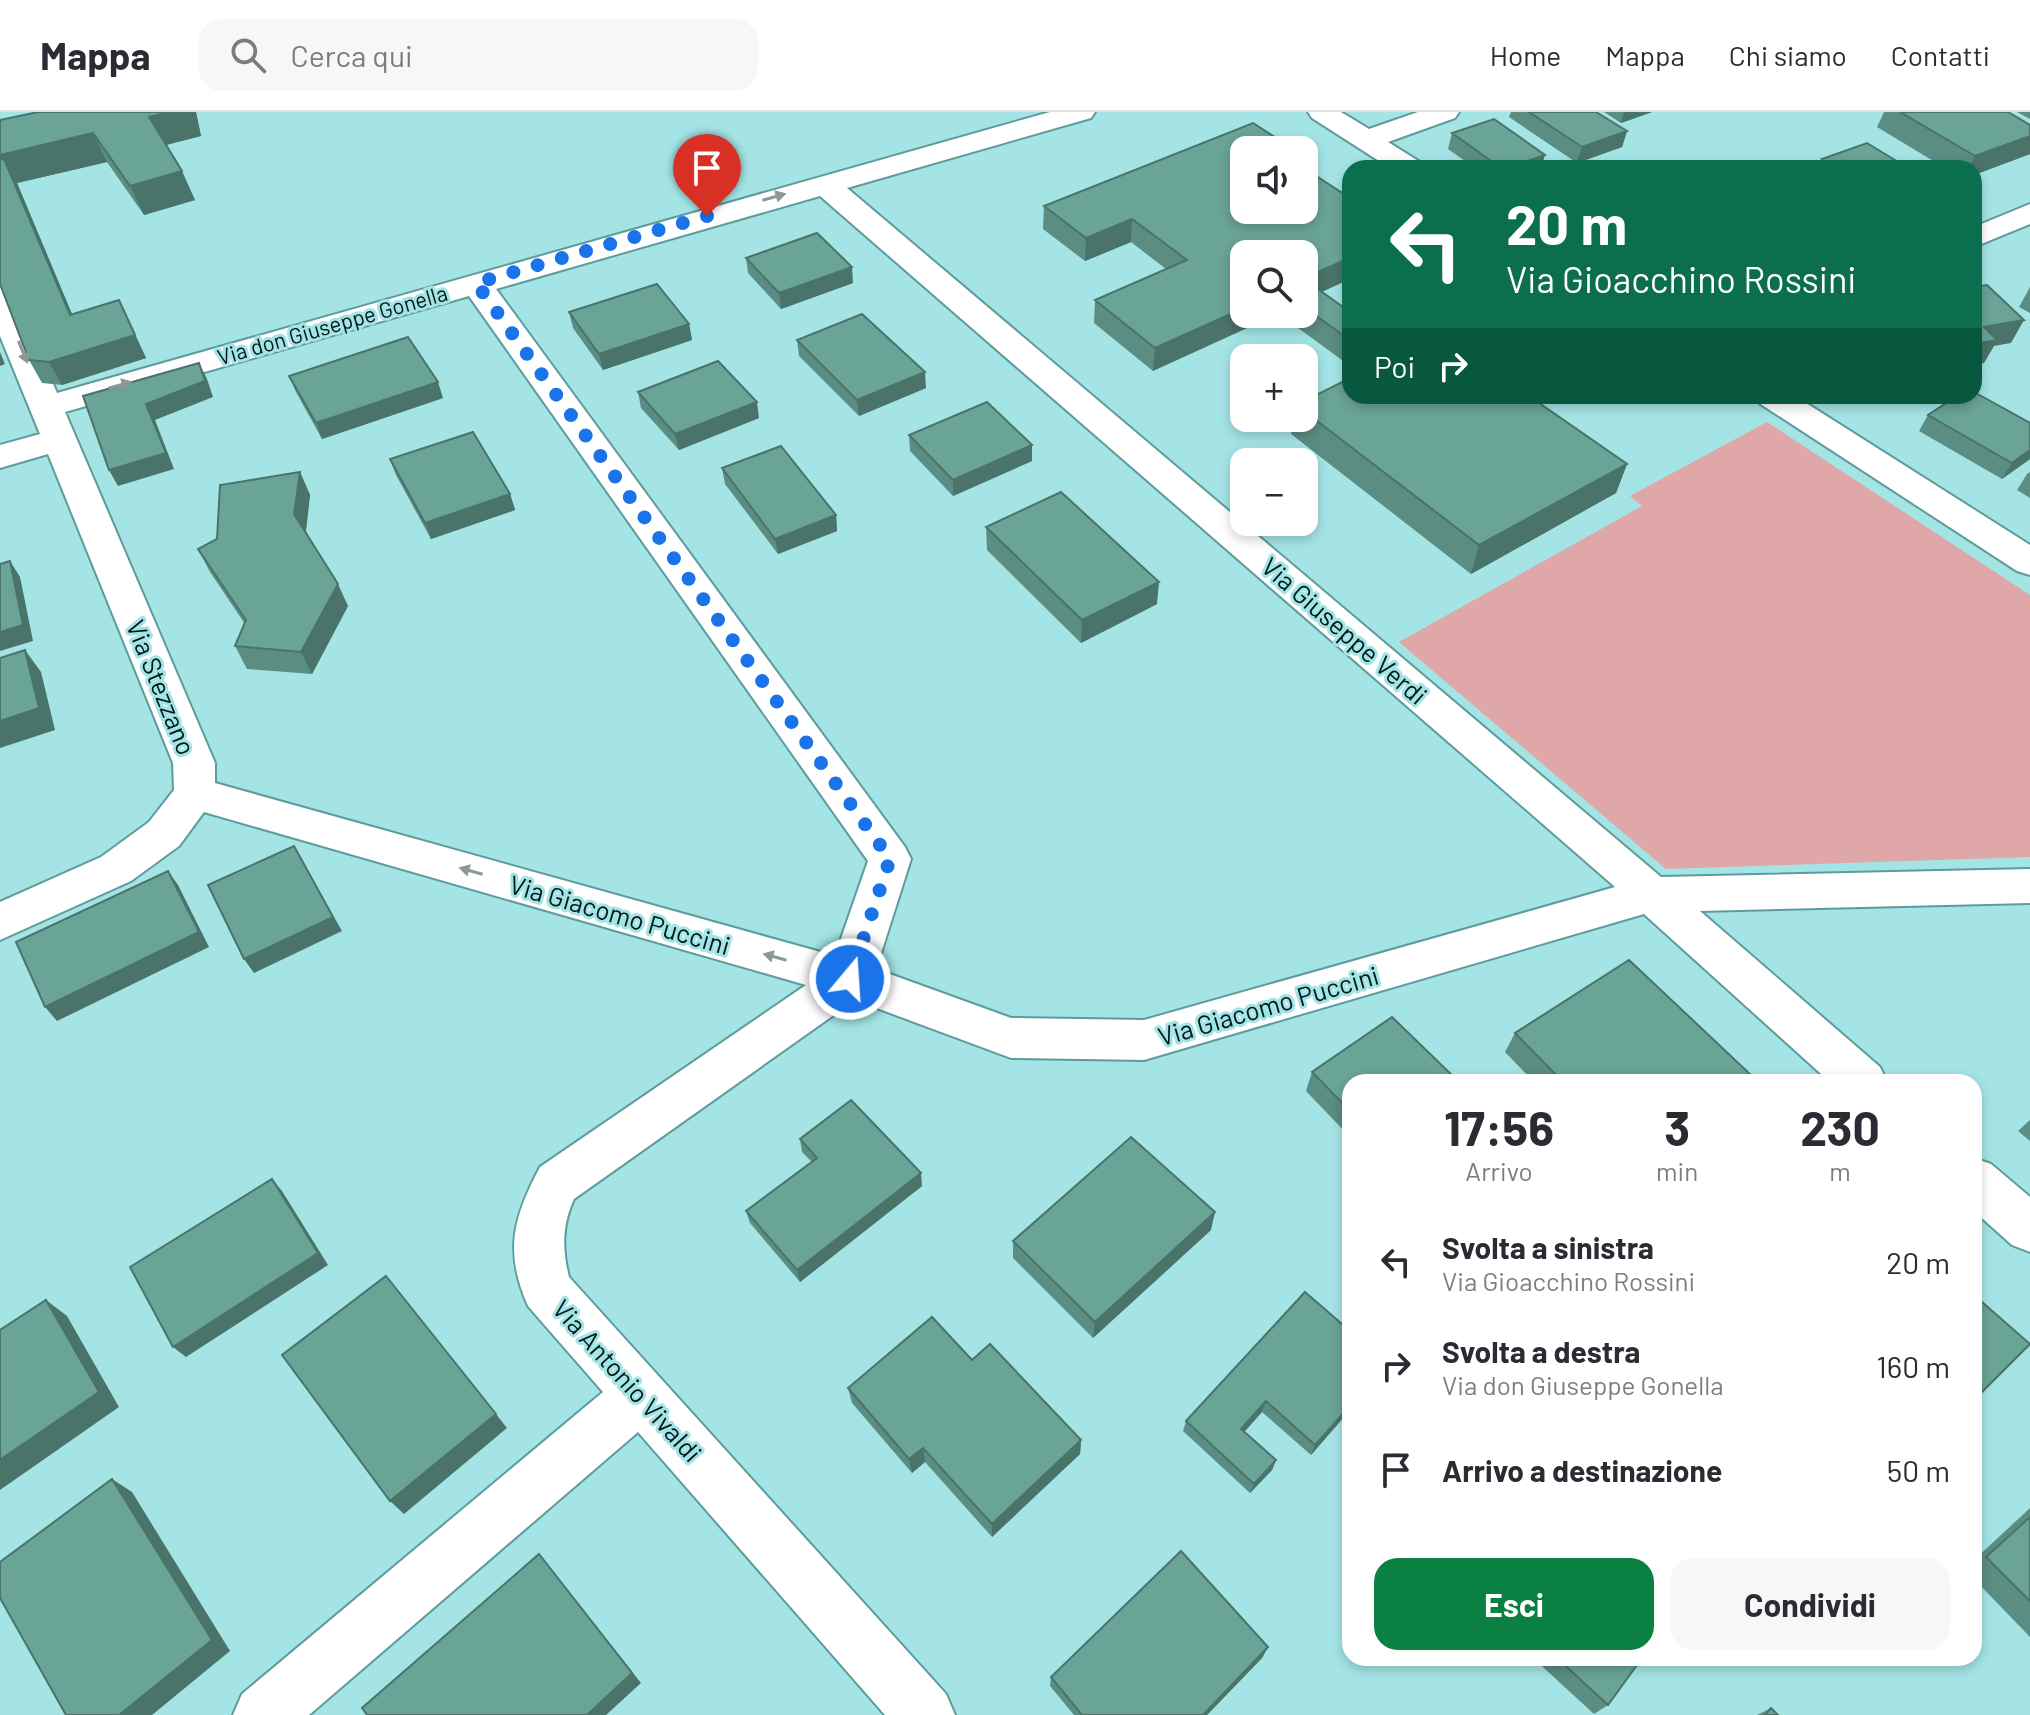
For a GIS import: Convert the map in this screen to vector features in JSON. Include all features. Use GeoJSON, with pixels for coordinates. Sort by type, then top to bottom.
{"type":"FeatureCollection","features":[{"type":"Feature","properties":{"kind":"street","name":"Via don Giuseppe Gonella"},"geometry":{"type":"LineString","coordinates":[[0,457],[53,423],[476,283],[1081,112]]}},
{"type":"Feature","properties":{"kind":"street"},"geometry":{"type":"LineString","coordinates":[[1322,112],[1397,160]]}},
{"type":"Feature","properties":{"kind":"street"},"geometry":{"type":"LineString","coordinates":[[1366,140],[1445,112]]}},
{"type":"Feature","properties":{"kind":"street","name":"Via Giuseppe Verdi"},"geometry":{"type":"LineString","coordinates":[[823,183],[1578,829],[1854,1074]]}},
{"type":"Feature","properties":{"kind":"street"},"geometry":{"type":"LineString","coordinates":[[1982,234],[2030,213]]}},
{"type":"Feature","properties":{"kind":"street"},"geometry":{"type":"LineString","coordinates":[[476,283],[890,859],[850,979]]}},
{"type":"Feature","properties":{"kind":"street","name":"Via Stezzano"},"geometry":{"type":"LineString","coordinates":[[0,297],[194,763],[195,793]]}},
{"type":"Feature","properties":{"kind":"street"},"geometry":{"type":"LineString","coordinates":[[1783,404],[2030,562]]}},
{"type":"Feature","properties":{"kind":"street"},"geometry":{"type":"LineString","coordinates":[[0,922],[116,869],[164,834],[195,793]]}},
{"type":"Feature","properties":{"kind":"street","name":"Via Giacomo Puccini"},"geometry":{"type":"LineString","coordinates":[[195,793],[850,979],[1011,1038],[1144,1040],[1650,895],[2030,886]]}},
{"type":"Feature","properties":{"kind":"street","name":"Via Antonio Vivaldi"},"geometry":{"type":"LineString","coordinates":[[850,979],[557,1183],[541,1213],[537,1252],[546,1289],[925,1715]]}},
{"type":"Feature","properties":{"kind":"street"},"geometry":{"type":"LineString","coordinates":[[1982,1187],[2030,1229]]}},
{"type":"Feature","properties":{"kind":"street"},"geometry":{"type":"LineString","coordinates":[[263,1715],[641,1394]]}},
{"type":"Feature","properties":{"kind":"shaded area"},"geometry":{"type":"Polygon","coordinates":[[[1767,422],[2030,595],[2030,857],[1666,869],[1399,642],[1642,506],[1630,496],[1767,422]]]}},
{"type":"Feature","properties":{"kind":"building"},"geometry":{"type":"Polygon","coordinates":[[[38,112],[169,112],[149,117],[182,171],[130,186],[93,133],[0,155],[0,120],[38,112]]]}},
{"type":"Feature","properties":{"kind":"building"},"geometry":{"type":"Polygon","coordinates":[[[1529,112],[1596,112],[1627,131],[1582,147],[1529,112]]]}},
{"type":"Feature","properties":{"kind":"building"},"geometry":{"type":"Polygon","coordinates":[[[1900,112],[2008,112],[2030,125],[2030,136],[1975,156],[1900,112]]]}},
{"type":"Feature","properties":{"kind":"building"},"geometry":{"type":"Polygon","coordinates":[[[1494,119],[1545,155],[1530,160],[1490,160],[1452,133],[1494,119]]]}},
{"type":"Feature","properties":{"kind":"building"},"geometry":{"type":"Polygon","coordinates":[[[1253,123],[1273,136],[1230,136],[1230,224],[1318,224],[1318,177],[1342,193],[1342,261],[1318,272],[1318,240],[1230,240],[1230,314],[1155,348],[1095,300],[1187,260],[1132,219],[1086,238],[1044,206],[1253,123]]]}},
{"type":"Feature","properties":{"kind":"building"},"geometry":{"type":"Polygon","coordinates":[[[1867,143],[1895,160],[1824,160],[1867,143]]]}},
{"type":"Feature","properties":{"kind":"building"},"geometry":{"type":"Polygon","coordinates":[[[4,159],[70,315],[119,300],[135,335],[49,362],[29,360],[0,284],[0,160],[4,159]]]}},
{"type":"Feature","properties":{"kind":"building"},"geometry":{"type":"Polygon","coordinates":[[[817,233],[852,267],[779,293],[746,258],[817,233]]]}},
{"type":"Feature","properties":{"kind":"building"},"geometry":{"type":"Polygon","coordinates":[[[657,284],[689,324],[599,354],[569,312],[657,284]]]}},
{"type":"Feature","properties":{"kind":"building"},"geometry":{"type":"Polygon","coordinates":[[[1987,285],[2024,320],[1984,327],[1997,340],[1982,343],[1982,286],[1987,285]]]}},
{"type":"Feature","properties":{"kind":"building"},"geometry":{"type":"Polygon","coordinates":[[[1318,289],[1342,306],[1342,334],[1318,317],[1318,289]]]}},
{"type":"Feature","properties":{"kind":"building"},"geometry":{"type":"Polygon","coordinates":[[[862,314],[925,372],[857,400],[797,340],[862,314]]]}},
{"type":"Feature","properties":{"kind":"building"},"geometry":{"type":"Polygon","coordinates":[[[408,337],[438,382],[316,423],[289,376],[408,337]]]}},
{"type":"Feature","properties":{"kind":"building"},"geometry":{"type":"Polygon","coordinates":[[[718,361],[757,402],[675,434],[638,392],[718,361]]]}},
{"type":"Feature","properties":{"kind":"building"},"geometry":{"type":"Polygon","coordinates":[[[199,363],[205,381],[146,404],[166,453],[109,470],[83,396],[199,363]]]}},
{"type":"Feature","properties":{"kind":"building"},"geometry":{"type":"Polygon","coordinates":[[[1342,382],[1342,404],[1541,404],[1627,464],[1479,545],[1318,422],[1318,394],[1342,382]]]}},
{"type":"Feature","properties":{"kind":"building"},"geometry":{"type":"Polygon","coordinates":[[[1982,396],[2030,423],[2030,450],[2012,463],[1928,415],[1945,404],[1982,404],[1982,396]]]}},
{"type":"Feature","properties":{"kind":"building"},"geometry":{"type":"Polygon","coordinates":[[[987,402],[1032,445],[953,480],[909,435],[987,402]]]}},
{"type":"Feature","properties":{"kind":"building"},"geometry":{"type":"Polygon","coordinates":[[[473,432],[510,494],[425,523],[390,459],[473,432]]]}},
{"type":"Feature","properties":{"kind":"building"},"geometry":{"type":"Polygon","coordinates":[[[781,446],[836,515],[775,539],[722,468],[781,446]]]}},
{"type":"Feature","properties":{"kind":"building"},"geometry":{"type":"Polygon","coordinates":[[[300,472],[294,514],[338,584],[301,652],[235,646],[246,620],[198,549],[217,539],[220,485],[300,472]]]}},
{"type":"Feature","properties":{"kind":"building"},"geometry":{"type":"Polygon","coordinates":[[[1061,492],[1159,582],[1082,620],[986,527],[1061,492]]]}},
{"type":"Feature","properties":{"kind":"building"},"geometry":{"type":"Polygon","coordinates":[[[10,561],[23,625],[0,632],[0,564],[10,561]]]}},
{"type":"Feature","properties":{"kind":"building"},"geometry":{"type":"Polygon","coordinates":[[[25,650],[39,708],[0,721],[0,658],[25,650]]]}},
{"type":"Feature","properties":{"kind":"building"},"geometry":{"type":"Polygon","coordinates":[[[294,846],[333,917],[244,959],[208,885],[294,846]]]}},
{"type":"Feature","properties":{"kind":"building"},"geometry":{"type":"Polygon","coordinates":[[[168,871],[199,932],[45,1007],[16,942],[168,871]]]}},
{"type":"Feature","properties":{"kind":"building"},"geometry":{"type":"Polygon","coordinates":[[[1629,960],[1750,1074],[1555,1074],[1515,1033],[1629,960]]]}},
{"type":"Feature","properties":{"kind":"building"},"geometry":{"type":"Polygon","coordinates":[[[1392,1017],[1451,1074],[1342,1074],[1342,1103],[1312,1072],[1392,1017]]]}},
{"type":"Feature","properties":{"kind":"building"},"geometry":{"type":"Polygon","coordinates":[[[851,1100],[921,1173],[797,1270],[746,1211],[817,1158],[800,1139],[851,1100]]]}},
{"type":"Feature","properties":{"kind":"building"},"geometry":{"type":"Polygon","coordinates":[[[1131,1137],[1215,1212],[1095,1322],[1013,1241],[1131,1137]]]}},
{"type":"Feature","properties":{"kind":"building"},"geometry":{"type":"Polygon","coordinates":[[[272,1179],[318,1253],[173,1347],[130,1267],[272,1179]]]}},
{"type":"Feature","properties":{"kind":"building"},"geometry":{"type":"Polygon","coordinates":[[[386,1276],[496,1414],[390,1501],[282,1355],[386,1276]]]}},
{"type":"Feature","properties":{"kind":"building"},"geometry":{"type":"Polygon","coordinates":[[[1305,1292],[1342,1324],[1342,1415],[1315,1445],[1266,1401],[1241,1429],[1276,1460],[1254,1484],[1186,1421],[1305,1292]]]}},
{"type":"Feature","properties":{"kind":"building"},"geometry":{"type":"Polygon","coordinates":[[[46,1300],[99,1392],[0,1460],[0,1330],[46,1300]]]}},
{"type":"Feature","properties":{"kind":"building"},"geometry":{"type":"Polygon","coordinates":[[[1982,1302],[2030,1344],[1982,1392],[1982,1302]]]}},
{"type":"Feature","properties":{"kind":"building"},"geometry":{"type":"Polygon","coordinates":[[[932,1317],[972,1360],[990,1344],[1081,1440],[992,1524],[923,1448],[909,1459],[848,1388],[932,1317]]]}},
{"type":"Feature","properties":{"kind":"building"},"geometry":{"type":"Polygon","coordinates":[[[112,1479],[212,1640],[119,1715],[66,1715],[0,1598],[0,1562],[112,1479]]]}},
{"type":"Feature","properties":{"kind":"building"},"geometry":{"type":"Polygon","coordinates":[[[2030,1517],[2030,1601],[1986,1557],[2030,1517]]]}},
{"type":"Feature","properties":{"kind":"building"},"geometry":{"type":"Polygon","coordinates":[[[1181,1551],[1268,1647],[1203,1715],[1082,1715],[1051,1677],[1181,1551]]]}},
{"type":"Feature","properties":{"kind":"building"},"geometry":{"type":"Polygon","coordinates":[[[539,1554],[632,1673],[587,1715],[367,1715],[362,1708],[539,1554]]]}},
{"type":"Feature","properties":{"kind":"building"},"geometry":{"type":"Polygon","coordinates":[[[1566,1666],[1636,1666],[1608,1705],[1566,1666]]]}},
{"type":"Feature","properties":{"kind":"building"},"geometry":{"type":"Polygon","coordinates":[[[1771,1708],[1778,1715],[1765,1715],[1771,1708]]]}},
{"type":"Feature","properties":{"kind":"route"},"geometry":{"type":"LineString","coordinates":[[707,216],[476,283],[890,859],[850,979]]}}]}
